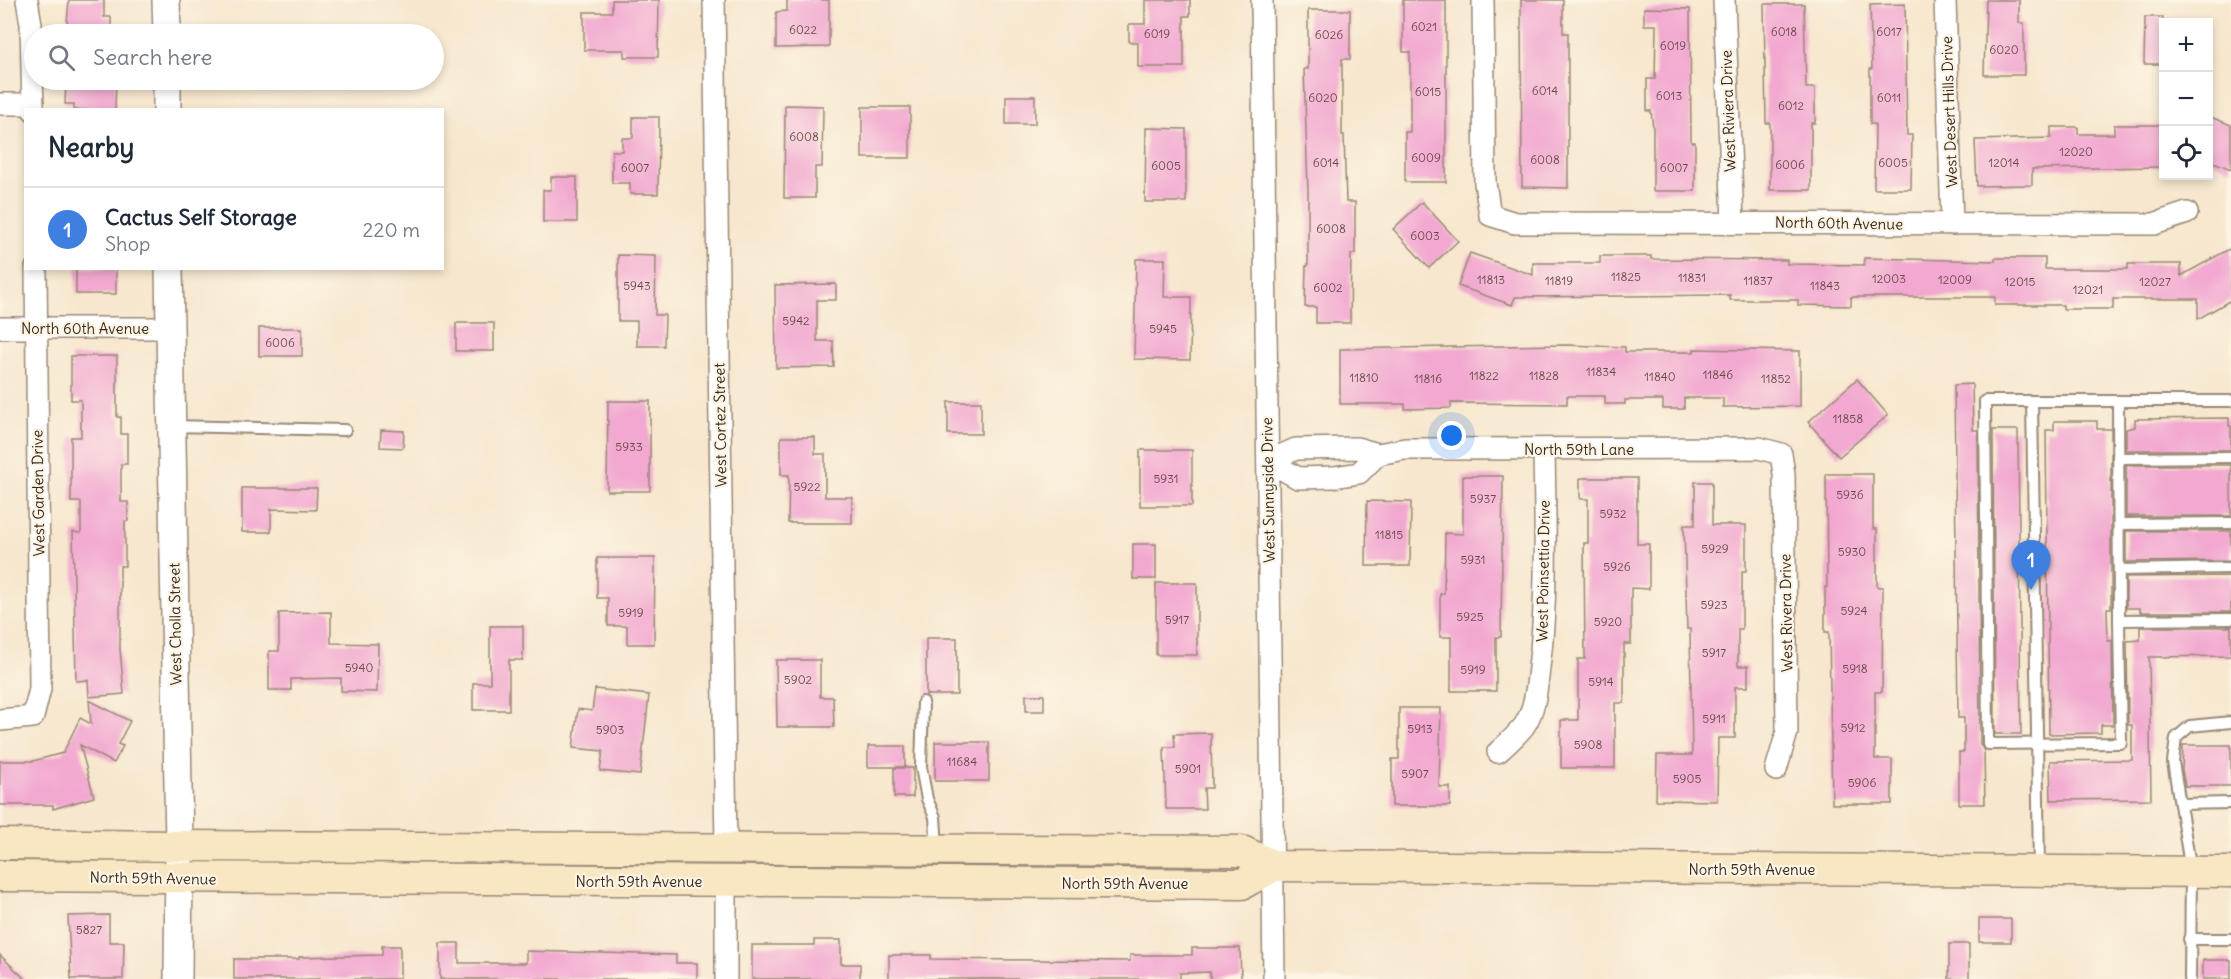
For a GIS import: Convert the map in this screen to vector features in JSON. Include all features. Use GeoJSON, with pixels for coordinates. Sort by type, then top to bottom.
{"type":"FeatureCollection","features":[{"type":"Feature","properties":{"kind":"main road","name":"North 59th Avenue"},"geometry":{"type":"LineString","coordinates":[[0,844],[1242,851],[1274,866],[2231,872]]}},
{"type":"Feature","properties":{"kind":"main road","name":"North 59th Avenue"},"geometry":{"type":"LineString","coordinates":[[0,876],[178,879],[1242,884],[1274,866]]}},
{"type":"Feature","properties":{"kind":"street"},"geometry":{"type":"LineString","coordinates":[[27,0],[31,24]]}},
{"type":"Feature","properties":{"kind":"street"},"geometry":{"type":"LineString","coordinates":[[166,0],[167,24]]}},
{"type":"Feature","properties":{"kind":"street","name":"West Cortez Street"},"geometry":{"type":"LineString","coordinates":[[714,0],[726,849]]}},
{"type":"Feature","properties":{"kind":"street","name":"West Sunnyside Drive"},"geometry":{"type":"LineString","coordinates":[[1262,0],[1274,979]]}},
{"type":"Feature","properties":{"kind":"street","name":"North 60th Avenue"},"geometry":{"type":"LineString","coordinates":[[1483,0],[1485,183],[1490,215],[1515,223],[2154,224],[2187,213]]}},
{"type":"Feature","properties":{"kind":"street","name":"West Riviera Drive"},"geometry":{"type":"LineString","coordinates":[[1724,0],[1733,222]]}},
{"type":"Feature","properties":{"kind":"street","name":"West Desert Hills Drive"},"geometry":{"type":"LineString","coordinates":[[1945,0],[1952,224]]}},
{"type":"Feature","properties":{"kind":"street"},"geometry":{"type":"LineString","coordinates":[[0,104],[33,107],[33,90]]}},
{"type":"Feature","properties":{"kind":"street"},"geometry":{"type":"LineString","coordinates":[[167,90],[167,108]]}},
{"type":"Feature","properties":{"kind":"street","name":"West Garden Drive"},"geometry":{"type":"LineString","coordinates":[[0,720],[33,717],[40,689],[36,270]]}},
{"type":"Feature","properties":{"kind":"street","name":"West Cholla Street"},"geometry":{"type":"LineString","coordinates":[[169,270],[178,979]]}},
{"type":"Feature","properties":{"kind":"street","name":"North 60th Avenue"},"geometry":{"type":"LineString","coordinates":[[0,328],[170,328]]}},
{"type":"Feature","properties":{"kind":"street","name":"North 59th Lane"},"geometry":{"type":"LineString","coordinates":[[1268,461],[1298,478],[1344,462],[1357,448],[1378,454],[1405,449],[1759,448],[1781,454]]}},
{"type":"Feature","properties":{"kind":"street","name":"North 59th Lane"},"geometry":{"type":"LineString","coordinates":[[1268,461],[1296,449],[1344,462]]}},
{"type":"Feature","properties":{"kind":"street","name":"West Poinsettia Drive"},"geometry":{"type":"LineString","coordinates":[[1498,752],[1524,725],[1533,705],[1537,684],[1544,633],[1544,449]]}},
{"type":"Feature","properties":{"kind":"street","name":"West Rivera Drive"},"geometry":{"type":"LineString","coordinates":[[1776,770],[1787,732],[1784,474],[1781,454]]}},
{"type":"Feature","properties":{"kind":"street"},"geometry":{"type":"LineString","coordinates":[[726,881],[726,979]]}},
{"type":"Feature","properties":{"kind":"lane"},"geometry":{"type":"LineString","coordinates":[[2118,401],[2121,743],[1988,744],[1985,401],[2032,401],[2118,401],[2231,401]]}},
{"type":"Feature","properties":{"kind":"lane"},"geometry":{"type":"LineString","coordinates":[[2032,401],[2039,870]]}},
{"type":"Feature","properties":{"kind":"lane"},"geometry":{"type":"LineString","coordinates":[[171,426],[345,430]]}},
{"type":"Feature","properties":{"kind":"lane"},"geometry":{"type":"LineString","coordinates":[[2118,458],[2231,457]]}},
{"type":"Feature","properties":{"kind":"lane"},"geometry":{"type":"LineString","coordinates":[[2119,524],[2231,523]]}},
{"type":"Feature","properties":{"kind":"lane"},"geometry":{"type":"LineString","coordinates":[[2119,570],[2231,568]]}},
{"type":"Feature","properties":{"kind":"lane"},"geometry":{"type":"LineString","coordinates":[[2119,620],[2231,619]]}},
{"type":"Feature","properties":{"kind":"lane"},"geometry":{"type":"LineString","coordinates":[[923,702],[921,767],[927,799],[935,817],[938,850]]}},
{"type":"Feature","properties":{"kind":"lane"},"geometry":{"type":"LineString","coordinates":[[2190,979],[2191,871],[2173,762],[2176,738],[2190,726],[2231,722]]}},
{"type":"Feature","properties":{"kind":"lane"},"geometry":{"type":"LineString","coordinates":[[2180,804],[2231,803]]}},
{"type":"Feature","properties":{"kind":"lane"},"geometry":{"type":"LineString","coordinates":[[2189,939],[2231,939]]}},
{"type":"Feature","properties":{"kind":"building"},"geometry":{"type":"Polygon","coordinates":[[[69,0],[104,0],[104,17],[111,17],[111,24],[67,24],[69,0]]]}},
{"type":"Feature","properties":{"kind":"building"},"geometry":{"type":"Polygon","coordinates":[[[612,0],[659,0],[658,57],[624,57],[624,50],[584,50],[584,12],[612,12],[612,0]]]}},
{"type":"Feature","properties":{"kind":"building"},"geometry":{"type":"Polygon","coordinates":[[[787,0],[829,0],[829,47],[776,48],[776,12],[787,11],[787,0]]]}},
{"type":"Feature","properties":{"kind":"building"},"geometry":{"type":"Polygon","coordinates":[[[1145,0],[1190,0],[1190,16],[1184,16],[1184,67],[1138,67],[1138,42],[1129,42],[1129,24],[1145,24],[1145,0]]]}},
{"type":"Feature","properties":{"kind":"building"},"geometry":{"type":"Polygon","coordinates":[[[1403,0],[1446,0],[1446,182],[1405,182],[1405,132],[1410,132],[1410,52],[1403,52],[1403,0]]]}},
{"type":"Feature","properties":{"kind":"building"},"geometry":{"type":"Polygon","coordinates":[[[1521,0],[1563,0],[1563,33],[1568,33],[1568,188],[1522,187],[1521,0]]]}},
{"type":"Feature","properties":{"kind":"building"},"geometry":{"type":"Polygon","coordinates":[[[1986,0],[2019,0],[2019,23],[2024,23],[2024,75],[1984,75],[1986,0]]]}},
{"type":"Feature","properties":{"kind":"building"},"geometry":{"type":"Polygon","coordinates":[[[1764,4],[1804,4],[1806,88],[1815,88],[1815,123],[1811,123],[1811,190],[1770,190],[1770,123],[1766,123],[1764,4]]]}},
{"type":"Feature","properties":{"kind":"building"},"geometry":{"type":"Polygon","coordinates":[[[1905,4],[1907,135],[1912,135],[1911,189],[1874,189],[1875,124],[1870,124],[1870,69],[1872,69],[1870,5],[1905,4]]]}},
{"type":"Feature","properties":{"kind":"building"},"geometry":{"type":"Polygon","coordinates":[[[1644,8],[1690,9],[1691,142],[1695,142],[1695,191],[1653,191],[1653,128],[1651,111],[1647,111],[1647,79],[1655,79],[1656,25],[1644,25],[1644,8]]]}},
{"type":"Feature","properties":{"kind":"building"},"geometry":{"type":"Polygon","coordinates":[[[1308,10],[1350,10],[1350,59],[1342,59],[1342,135],[1344,135],[1346,202],[1355,202],[1355,254],[1351,254],[1350,323],[1316,323],[1316,307],[1305,307],[1306,266],[1308,266],[1308,190],[1304,69],[1308,69],[1308,10]]]}},
{"type":"Feature","properties":{"kind":"building"},"geometry":{"type":"Polygon","coordinates":[[[2145,17],[2163,17],[2159,18],[2159,64],[2144,64],[2145,17]]]}},
{"type":"Feature","properties":{"kind":"building"},"geometry":{"type":"Polygon","coordinates":[[[66,90],[116,90],[115,108],[74,108],[74,104],[65,104],[66,90]]]}},
{"type":"Feature","properties":{"kind":"building"},"geometry":{"type":"Polygon","coordinates":[[[1006,96],[1035,96],[1035,124],[1006,124],[1006,96]]]}},
{"type":"Feature","properties":{"kind":"building"},"geometry":{"type":"Polygon","coordinates":[[[785,105],[823,106],[822,167],[815,167],[815,198],[784,198],[785,105]]]}},
{"type":"Feature","properties":{"kind":"building"},"geometry":{"type":"Polygon","coordinates":[[[862,107],[910,107],[910,158],[862,158],[862,107]]]}},
{"type":"Feature","properties":{"kind":"building"},"geometry":{"type":"Polygon","coordinates":[[[633,117],[659,117],[658,194],[630,194],[630,183],[612,183],[612,151],[622,151],[622,138],[633,138],[633,117]]]}},
{"type":"Feature","properties":{"kind":"building"},"geometry":{"type":"Polygon","coordinates":[[[2213,118],[2231,125],[2231,169],[2213,162],[2213,118]]]}},
{"type":"Feature","properties":{"kind":"building"},"geometry":{"type":"Polygon","coordinates":[[[2114,125],[2159,125],[2159,167],[2032,169],[2032,185],[1977,186],[1975,140],[2051,138],[2051,127],[2078,127],[2078,134],[2114,134],[2114,125]]]}},
{"type":"Feature","properties":{"kind":"building"},"geometry":{"type":"Polygon","coordinates":[[[1146,128],[1186,129],[1186,202],[1145,202],[1146,128]]]}},
{"type":"Feature","properties":{"kind":"building"},"geometry":{"type":"Polygon","coordinates":[[[551,177],[577,177],[577,222],[543,222],[543,190],[551,190],[551,177]]]}},
{"type":"Feature","properties":{"kind":"building"},"geometry":{"type":"Polygon","coordinates":[[[1422,202],[1458,241],[1429,268],[1393,229],[1422,202]]]}},
{"type":"Feature","properties":{"kind":"building"},"geometry":{"type":"Polygon","coordinates":[[[2231,248],[2231,300],[2198,319],[2198,299],[2113,299],[2113,309],[2063,309],[2063,305],[1995,305],[1995,297],[1851,297],[1851,306],[1798,305],[1798,300],[1730,300],[1730,295],[1515,297],[1512,305],[1458,286],[1470,253],[1533,275],[1533,263],[1600,263],[1600,256],[1651,256],[1651,259],[1787,260],[1787,264],[1864,265],[1864,258],[1995,261],[1995,258],[2045,258],[2045,269],[2128,269],[2128,264],[2181,264],[2181,276],[2231,248]]]}},
{"type":"Feature","properties":{"kind":"building"},"geometry":{"type":"Polygon","coordinates":[[[618,255],[656,256],[655,315],[665,315],[664,346],[637,346],[637,321],[618,321],[618,255]]]}},
{"type":"Feature","properties":{"kind":"building"},"geometry":{"type":"Polygon","coordinates":[[[1136,259],[1165,259],[1164,297],[1191,297],[1190,360],[1134,359],[1136,259]]]}},
{"type":"Feature","properties":{"kind":"building"},"geometry":{"type":"Polygon","coordinates":[[[76,270],[116,270],[116,294],[76,294],[76,270]]]}},
{"type":"Feature","properties":{"kind":"building"},"geometry":{"type":"Polygon","coordinates":[[[836,284],[836,300],[817,300],[817,341],[833,341],[834,367],[776,368],[775,285],[836,284]]]}},
{"type":"Feature","properties":{"kind":"building"},"geometry":{"type":"Polygon","coordinates":[[[456,323],[494,323],[494,351],[456,351],[456,323]]]}},
{"type":"Feature","properties":{"kind":"building"},"geometry":{"type":"Polygon","coordinates":[[[259,328],[302,328],[302,356],[259,356],[259,328]]]}},
{"type":"Feature","properties":{"kind":"building"},"geometry":{"type":"Polygon","coordinates":[[[1566,345],[1625,347],[1625,352],[1694,352],[1694,349],[1800,351],[1800,406],[1723,407],[1723,398],[1684,398],[1684,409],[1663,409],[1663,400],[1625,400],[1625,404],[1605,404],[1605,396],[1567,396],[1567,404],[1451,403],[1451,408],[1405,409],[1405,404],[1340,404],[1340,349],[1566,345]]]}},
{"type":"Feature","properties":{"kind":"building"},"geometry":{"type":"Polygon","coordinates":[[[71,356],[117,356],[117,417],[121,417],[121,434],[127,434],[127,464],[121,464],[121,502],[128,502],[128,521],[125,521],[125,566],[120,566],[120,649],[124,694],[89,697],[88,680],[76,681],[73,532],[81,533],[81,502],[71,502],[71,437],[81,437],[81,400],[71,400],[71,356]]]}},
{"type":"Feature","properties":{"kind":"building"},"geometry":{"type":"Polygon","coordinates":[[[1857,379],[1888,415],[1839,457],[1808,422],[1857,379]]]}},
{"type":"Feature","properties":{"kind":"building"},"geometry":{"type":"Polygon","coordinates":[[[1972,384],[1973,430],[1978,430],[1980,744],[1984,751],[1985,804],[1959,804],[1959,752],[1964,752],[1964,718],[1958,718],[1954,385],[1972,384]]]}},
{"type":"Feature","properties":{"kind":"building"},"geometry":{"type":"Polygon","coordinates":[[[608,401],[650,401],[650,491],[607,491],[608,401]]]}},
{"type":"Feature","properties":{"kind":"building"},"geometry":{"type":"Polygon","coordinates":[[[948,402],[981,402],[981,434],[948,434],[948,402]]]}},
{"type":"Feature","properties":{"kind":"building"},"geometry":{"type":"Polygon","coordinates":[[[2229,418],[2231,450],[2126,450],[2126,429],[2135,427],[2135,419],[2229,418]]]}},
{"type":"Feature","properties":{"kind":"building"},"geometry":{"type":"Polygon","coordinates":[[[2054,421],[2097,421],[2097,429],[2111,429],[2111,608],[2107,608],[2108,641],[2112,641],[2113,725],[2101,725],[2101,733],[2049,734],[2046,430],[2054,430],[2054,421]]]}},
{"type":"Feature","properties":{"kind":"building"},"geometry":{"type":"Polygon","coordinates":[[[381,430],[404,431],[403,448],[380,447],[381,430]]]}},
{"type":"Feature","properties":{"kind":"building"},"geometry":{"type":"Polygon","coordinates":[[[1993,430],[2018,430],[2021,734],[1995,734],[1993,430]]]}},
{"type":"Feature","properties":{"kind":"building"},"geometry":{"type":"Polygon","coordinates":[[[781,437],[815,437],[815,454],[825,454],[825,497],[852,497],[852,523],[788,523],[789,475],[781,475],[781,437]]]}},
{"type":"Feature","properties":{"kind":"building"},"geometry":{"type":"Polygon","coordinates":[[[1140,450],[1192,450],[1192,506],[1140,506],[1140,450]]]}},
{"type":"Feature","properties":{"kind":"building"},"geometry":{"type":"Polygon","coordinates":[[[2126,465],[2231,465],[2231,516],[2126,516],[2126,465]]]}},
{"type":"Feature","properties":{"kind":"building"},"geometry":{"type":"Polygon","coordinates":[[[1826,474],[1873,474],[1873,529],[1877,529],[1877,587],[1883,587],[1882,692],[1875,692],[1875,759],[1892,759],[1892,804],[1832,804],[1829,632],[1825,632],[1826,474]]]}},
{"type":"Feature","properties":{"kind":"building"},"geometry":{"type":"Polygon","coordinates":[[[1463,476],[1503,476],[1501,637],[1496,637],[1496,691],[1451,691],[1451,637],[1440,637],[1440,594],[1444,594],[1445,533],[1463,534],[1463,476]]]}},
{"type":"Feature","properties":{"kind":"building"},"geometry":{"type":"Polygon","coordinates":[[[1580,478],[1637,478],[1637,544],[1649,544],[1649,589],[1631,588],[1631,644],[1624,644],[1624,703],[1615,703],[1615,768],[1561,768],[1561,720],[1578,720],[1578,659],[1585,659],[1584,543],[1588,543],[1588,499],[1580,499],[1580,478]]]}},
{"type":"Feature","properties":{"kind":"building"},"geometry":{"type":"Polygon","coordinates":[[[1695,482],[1712,482],[1712,525],[1746,525],[1746,571],[1742,571],[1742,629],[1738,629],[1738,666],[1748,666],[1748,687],[1735,687],[1735,738],[1718,738],[1717,801],[1656,800],[1657,755],[1692,755],[1690,629],[1687,629],[1684,525],[1695,525],[1695,482]]]}},
{"type":"Feature","properties":{"kind":"building"},"geometry":{"type":"Polygon","coordinates":[[[242,488],[317,488],[316,510],[271,509],[271,532],[242,532],[242,488]]]}},
{"type":"Feature","properties":{"kind":"building"},"geometry":{"type":"Polygon","coordinates":[[[1367,501],[1411,502],[1410,566],[1366,566],[1367,501]]]}},
{"type":"Feature","properties":{"kind":"building"},"geometry":{"type":"Polygon","coordinates":[[[2126,531],[2231,531],[2231,561],[2126,562],[2126,531]]]}},
{"type":"Feature","properties":{"kind":"building"},"geometry":{"type":"Polygon","coordinates":[[[1133,544],[1156,544],[1156,579],[1133,579],[1133,544]]]}},
{"type":"Feature","properties":{"kind":"building"},"geometry":{"type":"Polygon","coordinates":[[[597,558],[655,558],[654,644],[627,644],[627,626],[608,626],[608,598],[597,598],[597,558]]]}},
{"type":"Feature","properties":{"kind":"building"},"geometry":{"type":"Polygon","coordinates":[[[2231,576],[2231,612],[2140,612],[2140,608],[2126,608],[2126,577],[2231,576]]]}},
{"type":"Feature","properties":{"kind":"building"},"geometry":{"type":"Polygon","coordinates":[[[1156,583],[1197,583],[1197,655],[1156,655],[1156,583]]]}},
{"type":"Feature","properties":{"kind":"building"},"geometry":{"type":"Polygon","coordinates":[[[331,612],[331,643],[378,644],[377,692],[341,691],[341,678],[291,679],[291,690],[269,690],[269,651],[279,651],[279,613],[331,612]]]}},
{"type":"Feature","properties":{"kind":"building"},"geometry":{"type":"Polygon","coordinates":[[[490,626],[523,626],[523,660],[509,660],[509,710],[473,710],[473,683],[490,683],[490,626]]]}},
{"type":"Feature","properties":{"kind":"building"},"geometry":{"type":"Polygon","coordinates":[[[2140,627],[2231,627],[2231,656],[2149,657],[2151,799],[2051,800],[2050,761],[2132,760],[2132,725],[2128,725],[2127,641],[2140,640],[2140,627]]]}},
{"type":"Feature","properties":{"kind":"building"},"geometry":{"type":"Polygon","coordinates":[[[926,638],[957,638],[957,695],[926,695],[926,638]]]}},
{"type":"Feature","properties":{"kind":"building"},"geometry":{"type":"Polygon","coordinates":[[[776,660],[820,660],[820,697],[833,697],[834,727],[777,727],[776,660]]]}},
{"type":"Feature","properties":{"kind":"building"},"geometry":{"type":"Polygon","coordinates":[[[595,689],[649,695],[640,775],[600,771],[603,751],[573,748],[578,709],[592,711],[595,689]]]}},
{"type":"Feature","properties":{"kind":"building"},"geometry":{"type":"Polygon","coordinates":[[[1026,695],[1044,695],[1044,711],[1026,711],[1026,695]]]}},
{"type":"Feature","properties":{"kind":"building"},"geometry":{"type":"Polygon","coordinates":[[[89,700],[130,721],[118,744],[123,746],[114,763],[80,745],[94,797],[53,809],[53,805],[0,805],[0,761],[33,761],[63,753],[80,718],[91,724],[89,700]]]}},
{"type":"Feature","properties":{"kind":"building"},"geometry":{"type":"Polygon","coordinates":[[[1399,708],[1441,708],[1439,787],[1450,787],[1450,806],[1392,806],[1392,759],[1399,759],[1399,708]]]}},
{"type":"Feature","properties":{"kind":"building"},"geometry":{"type":"Polygon","coordinates":[[[1211,733],[1212,788],[1204,788],[1205,809],[1166,809],[1164,747],[1175,747],[1174,734],[1211,733]]]}},
{"type":"Feature","properties":{"kind":"building"},"geometry":{"type":"Polygon","coordinates":[[[935,742],[989,742],[989,781],[935,781],[935,742]]]}},
{"type":"Feature","properties":{"kind":"building"},"geometry":{"type":"Polygon","coordinates":[[[2183,745],[2231,745],[2231,786],[2185,786],[2182,770],[2183,745]]]}},
{"type":"Feature","properties":{"kind":"building"},"geometry":{"type":"Polygon","coordinates":[[[868,746],[905,746],[905,767],[868,767],[868,746]]]}},
{"type":"Feature","properties":{"kind":"building"},"geometry":{"type":"Polygon","coordinates":[[[894,768],[913,768],[913,797],[894,797],[894,768]]]}},
{"type":"Feature","properties":{"kind":"building"},"geometry":{"type":"Polygon","coordinates":[[[109,915],[109,942],[124,942],[123,979],[71,979],[68,916],[109,915]]]}},
{"type":"Feature","properties":{"kind":"building"},"geometry":{"type":"Polygon","coordinates":[[[1979,919],[2011,919],[2011,942],[1979,942],[1979,919]]]}},
{"type":"Feature","properties":{"kind":"building"},"geometry":{"type":"Polygon","coordinates":[[[814,940],[841,940],[841,964],[860,964],[860,979],[752,979],[752,945],[814,945],[814,940]]]}},
{"type":"Feature","properties":{"kind":"building"},"geometry":{"type":"Polygon","coordinates":[[[440,943],[459,943],[459,963],[526,963],[526,951],[676,955],[676,963],[697,963],[697,979],[440,979],[440,943]]]}},
{"type":"Feature","properties":{"kind":"building"},"geometry":{"type":"Polygon","coordinates":[[[1949,944],[1969,944],[1969,979],[1949,979],[1949,944]]]}},
{"type":"Feature","properties":{"kind":"building"},"geometry":{"type":"Polygon","coordinates":[[[382,946],[400,946],[400,979],[234,979],[234,959],[382,955],[382,946]]]}},
{"type":"Feature","properties":{"kind":"building"},"geometry":{"type":"Polygon","coordinates":[[[1192,948],[1240,948],[1241,979],[1210,979],[1210,972],[1180,973],[1180,979],[889,979],[889,955],[931,955],[931,959],[1130,961],[1130,955],[1192,955],[1192,948]]]}},
{"type":"Feature","properties":{"kind":"building"},"geometry":{"type":"Polygon","coordinates":[[[0,955],[25,979],[0,979],[0,955]]]}},
{"type":"Feature","properties":{"kind":"building"},"geometry":{"type":"Polygon","coordinates":[[[2203,960],[2231,960],[2231,979],[2203,979],[2203,960]]]}},
{"type":"Feature","properties":{"kind":"place","name":"Cactus Self Storage"},"geometry":{"type":"Point","coordinates":[2031,590]}}]}
